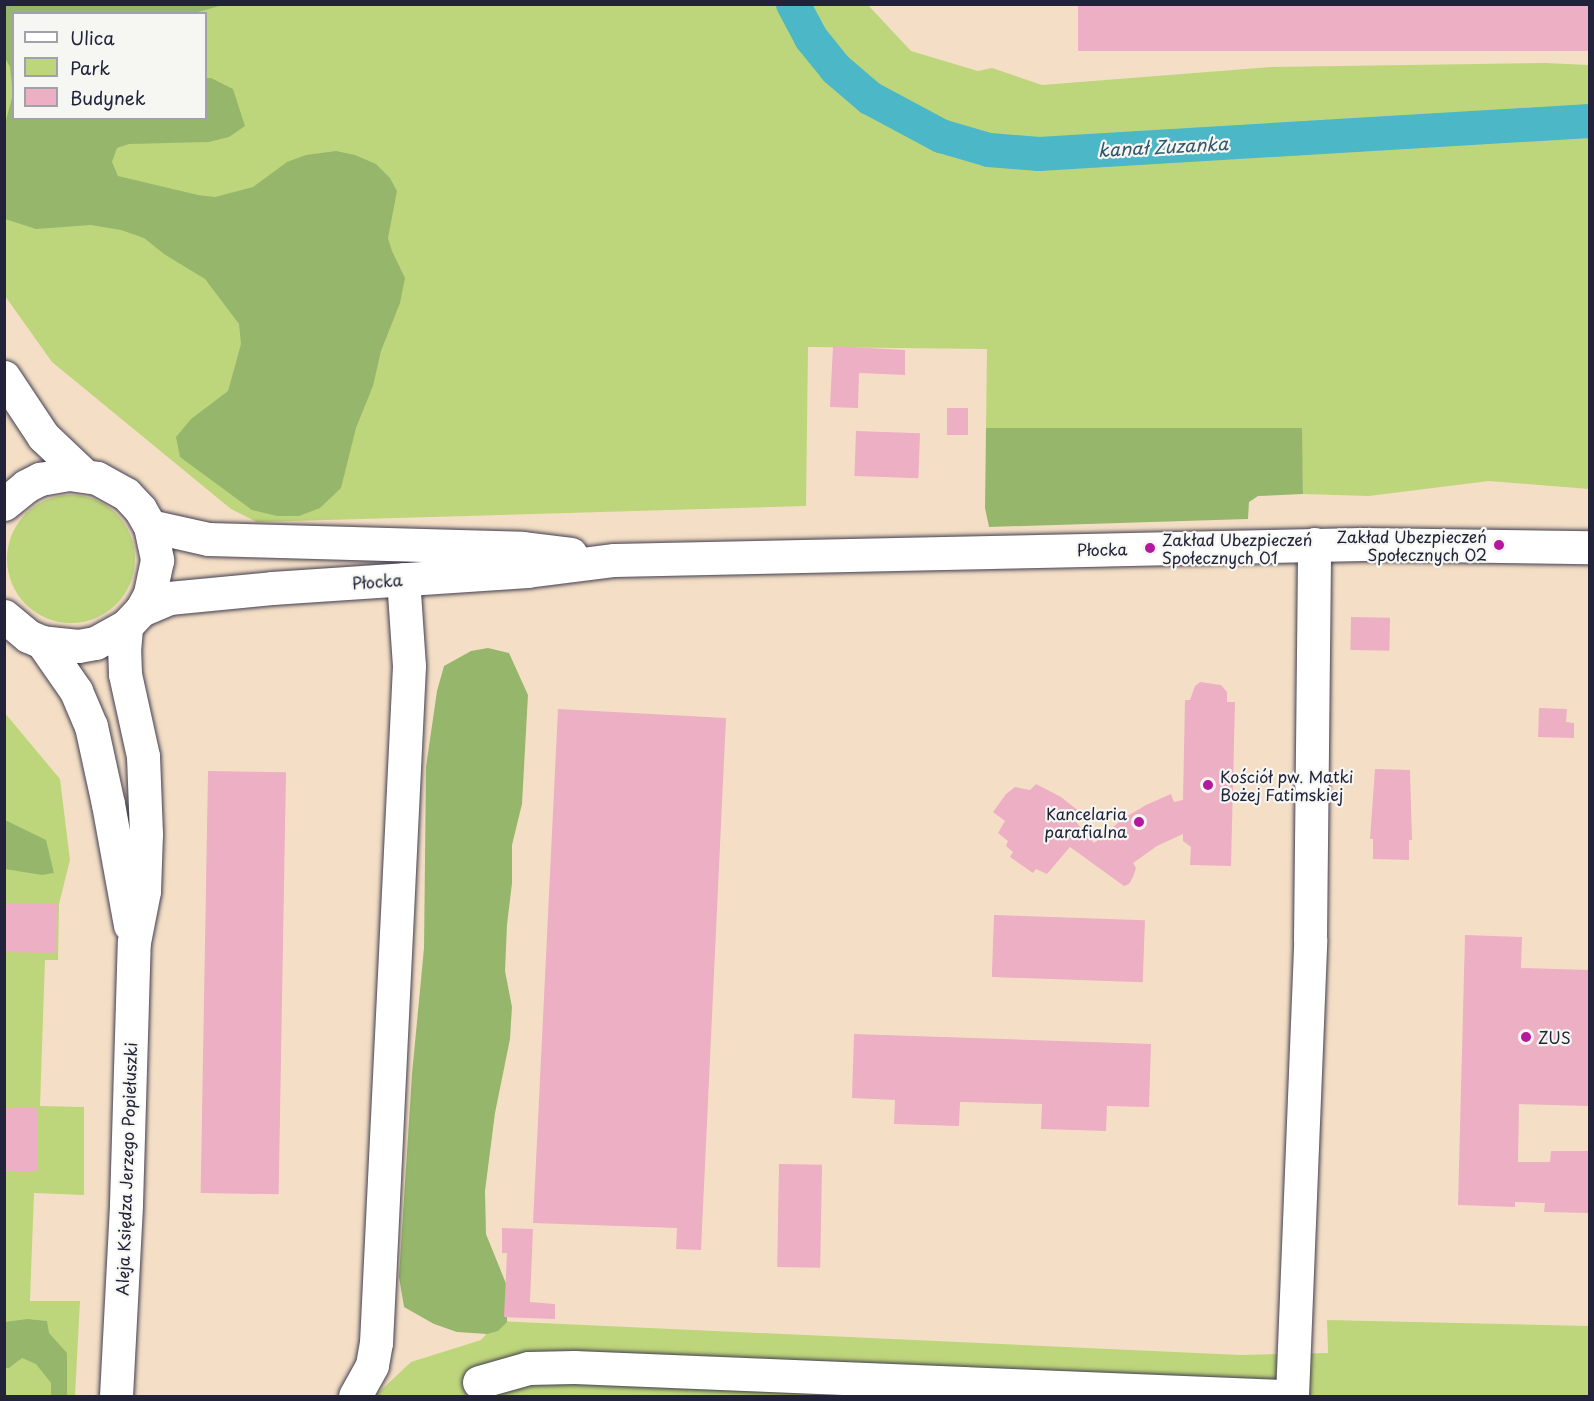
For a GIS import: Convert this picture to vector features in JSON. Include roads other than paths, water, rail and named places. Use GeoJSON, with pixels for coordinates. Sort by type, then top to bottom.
{"type":"FeatureCollection","features":[{"type":"Feature","properties":{"kind":"street"},"geometry":{"type":"LineString","coordinates":[[4,377],[43,436],[84,475]]}},
{"type":"Feature","properties":{"kind":"street"},"geometry":{"type":"LineString","coordinates":[[4,503],[26,486],[40,479],[69,474],[84,475],[109,483],[126,494],[150,526],[157,560],[150,594],[134,618]]}},
{"type":"Feature","properties":{"kind":"street"},"geometry":{"type":"LineString","coordinates":[[4,478],[8,490],[4,503]]}},
{"type":"Feature","properties":{"kind":"street","name":"Płocka"},"geometry":{"type":"LineString","coordinates":[[150,526],[208,539],[522,548],[614,560]]}},
{"type":"Feature","properties":{"kind":"street"},"geometry":{"type":"LineString","coordinates":[[1292,1396],[1310,939],[1314,544]]}},
{"type":"Feature","properties":{"kind":"street","name":"Płocka"},"geometry":{"type":"LineString","coordinates":[[42,642],[78,646],[95,643],[170,598],[527,571],[614,560],[1314,544],[1590,547]]}},
{"type":"Feature","properties":{"kind":"street"},"geometry":{"type":"LineString","coordinates":[[355,1396],[369,1372],[376,1343],[409,666],[403,579]]}},
{"type":"Feature","properties":{"kind":"street"},"geometry":{"type":"LineString","coordinates":[[4,616],[28,636],[42,642]]}},
{"type":"Feature","properties":{"kind":"street","name":"Aleja Księdza Jerzego Popiełuszki"},"geometry":{"type":"LineString","coordinates":[[116,1396],[126,1204],[134,942],[144,891],[143,756],[125,674],[134,618]]}},
{"type":"Feature","properties":{"kind":"street","name":"Aleja Księdza Jerzego Popiełuszki"},"geometry":{"type":"LineString","coordinates":[[42,642],[76,691],[91,726],[134,942]]}},
{"type":"Feature","properties":{"kind":"street"},"geometry":{"type":"LineString","coordinates":[[479,1382],[528,1368],[574,1367],[1281,1396]]}},
{"type":"Feature","properties":{"kind":"waterway","name":"kanał Zuzanka"},"geometry":{"type":"LineString","coordinates":[[793,4],[811,38],[836,69],[870,98],[941,136],[989,150],[1039,154],[1590,121]]}},
{"type":"Feature","properties":{"kind":"place","name":"Zakład Ubezpieczeń Społecznych 02"},"geometry":{"type":"Point","coordinates":[1499,545]}},
{"type":"Feature","properties":{"kind":"place","name":"Zakład Ubezpieczeń Społecznych 01"},"geometry":{"type":"Point","coordinates":[1150,548]}},
{"type":"Feature","properties":{"kind":"place","name":"Kościół pw. Matki Bożej Fatimskiej"},"geometry":{"type":"Point","coordinates":[1208,785]}},
{"type":"Feature","properties":{"kind":"place","name":"Kancelaria parafialna"},"geometry":{"type":"Point","coordinates":[1139,822]}},
{"type":"Feature","properties":{"kind":"place","name":"ZUS"},"geometry":{"type":"Point","coordinates":[1526,1037]}}]}
